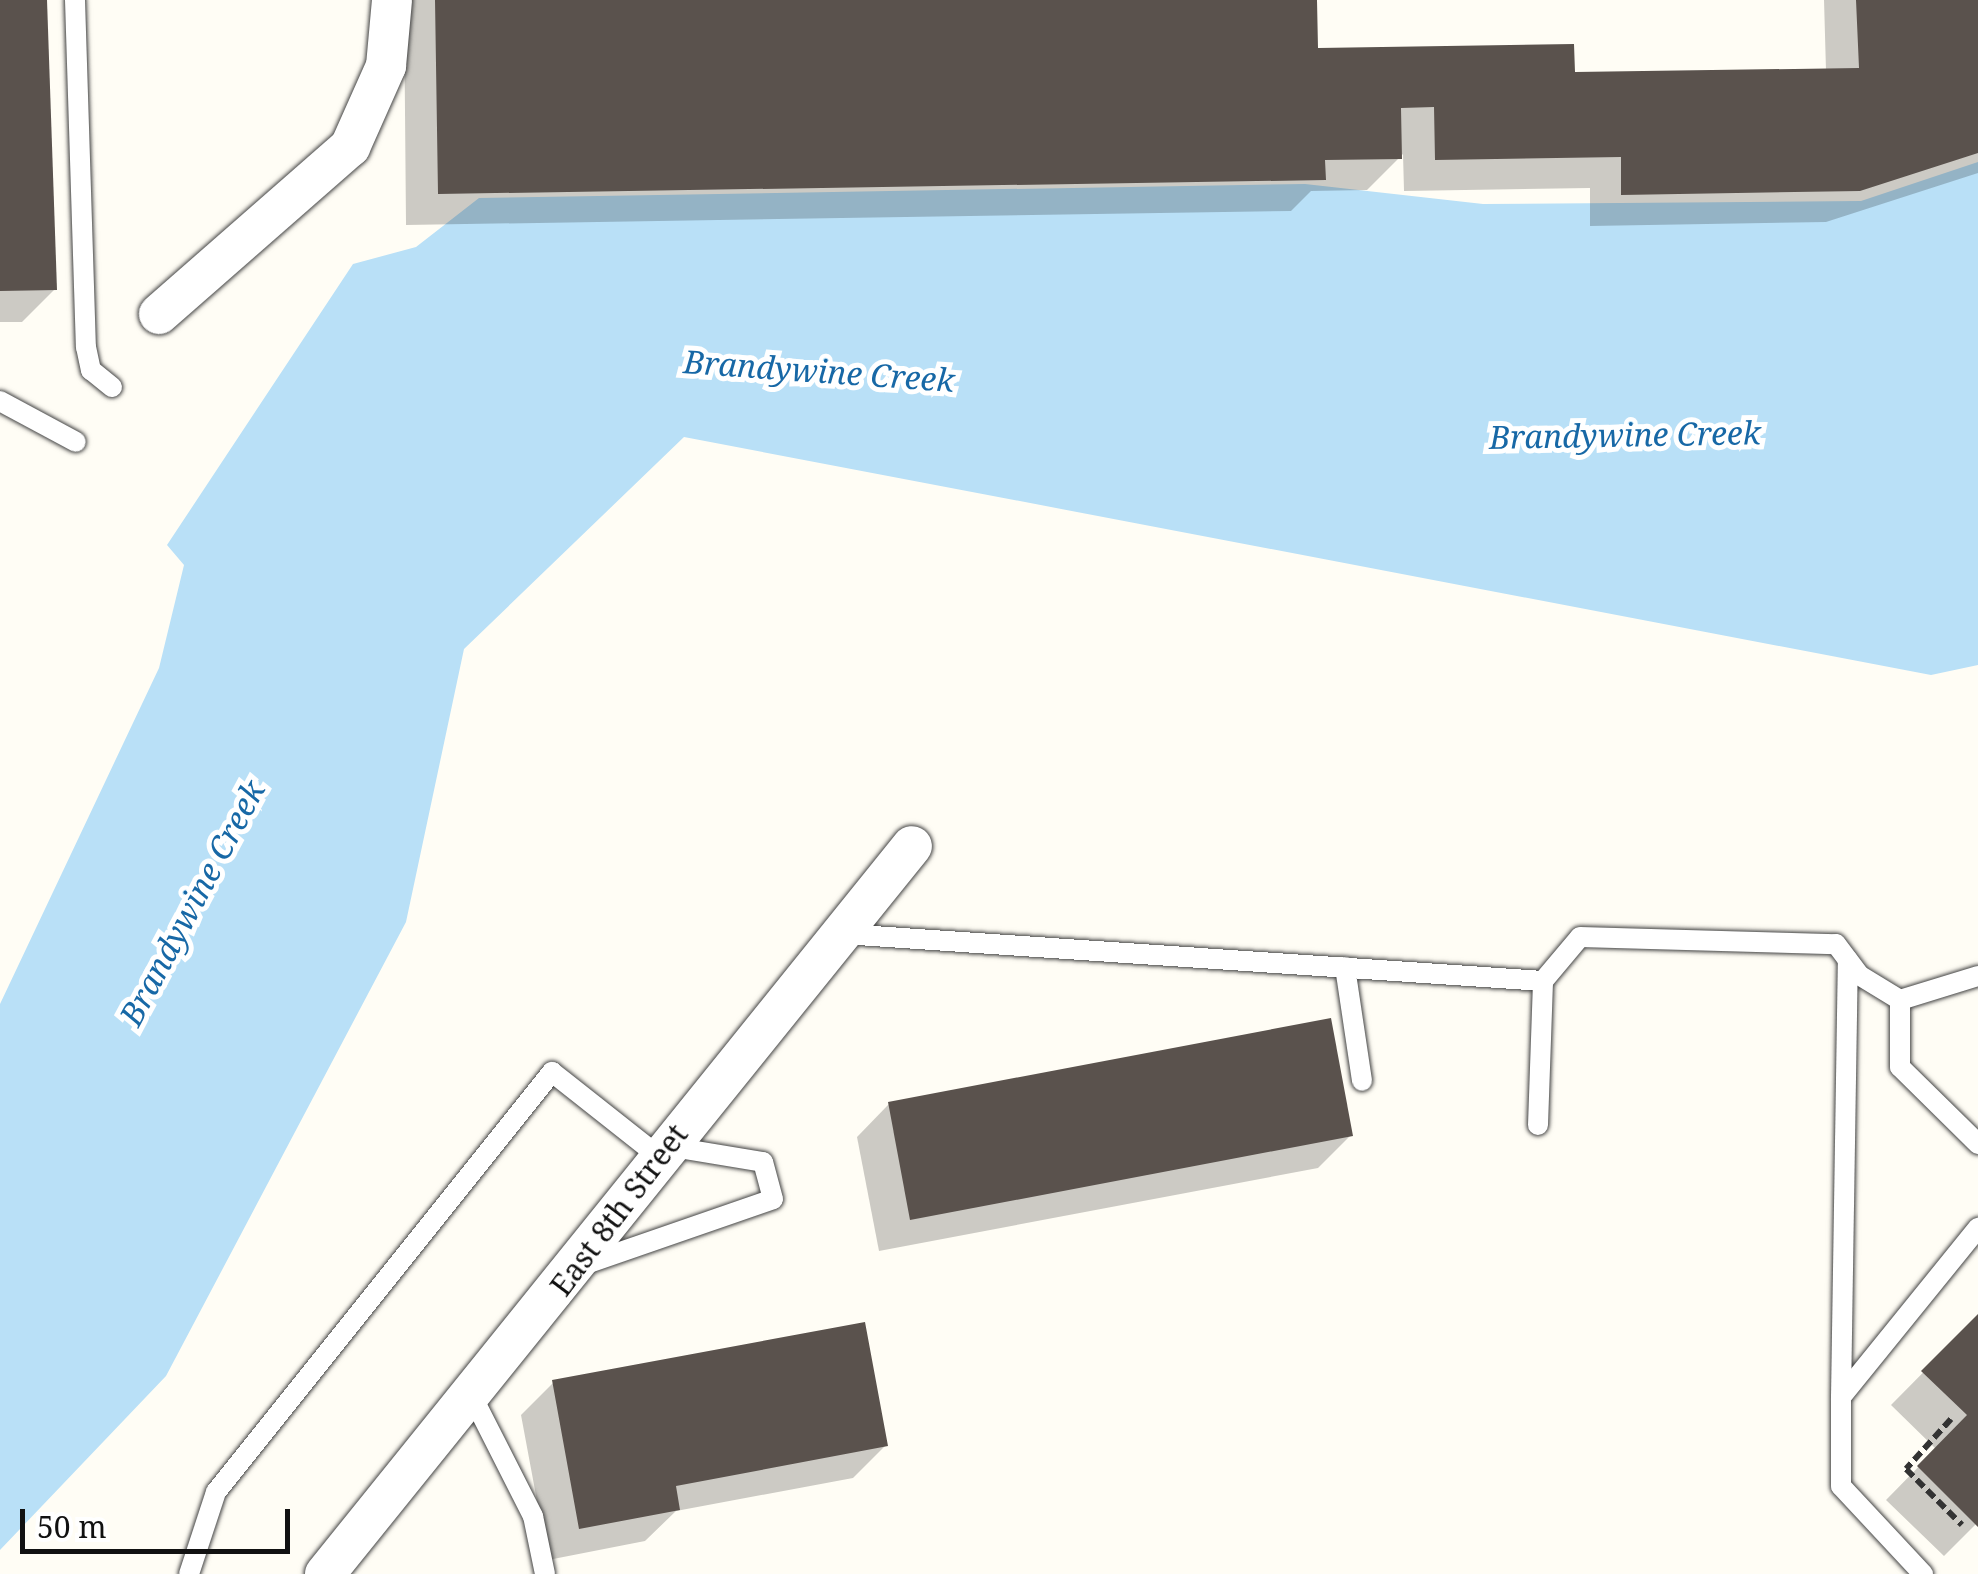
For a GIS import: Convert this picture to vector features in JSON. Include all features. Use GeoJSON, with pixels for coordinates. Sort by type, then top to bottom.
{"type":"FeatureCollection","features":[{"type":"Feature","properties":{"kind":"street"},"geometry":{"type":"LineString","coordinates":[[158,314],[350,147],[386,66],[392,0]]}},
{"type":"Feature","properties":{"kind":"street","name":"East 8th Street"},"geometry":{"type":"LineString","coordinates":[[325,1574],[578,1267],[661,1150],[844,934],[912,846]]}},
{"type":"Feature","properties":{"kind":"lane"},"geometry":{"type":"LineString","coordinates":[[75,0],[86,347],[91,370],[112,387]]}},
{"type":"Feature","properties":{"kind":"lane"},"geometry":{"type":"LineString","coordinates":[[0,401],[76,442]]}},
{"type":"Feature","properties":{"kind":"lane"},"geometry":{"type":"LineString","coordinates":[[1538,1124],[1543,981],[1565,948],[1598,931],[1836,944],[1900,1000]]}},
{"type":"Feature","properties":{"kind":"lane"},"geometry":{"type":"LineString","coordinates":[[844,934],[1543,981]]}},
{"type":"Feature","properties":{"kind":"lane"},"geometry":{"type":"LineString","coordinates":[[1848,958],[1841,1486],[1924,1574]]}},
{"type":"Feature","properties":{"kind":"lane"},"geometry":{"type":"LineString","coordinates":[[1345,967],[1362,1081]]}},
{"type":"Feature","properties":{"kind":"lane"},"geometry":{"type":"LineString","coordinates":[[1900,1000],[1978,976]]}},
{"type":"Feature","properties":{"kind":"lane"},"geometry":{"type":"LineString","coordinates":[[1900,1000],[1900,1067],[1978,1144]]}},
{"type":"Feature","properties":{"kind":"lane"},"geometry":{"type":"LineString","coordinates":[[189,1574],[216,1492],[552,1072],[661,1150],[764,1162],[772,1199],[578,1267]]}},
{"type":"Feature","properties":{"kind":"lane"},"geometry":{"type":"LineString","coordinates":[[1840,1397],[1978,1228]]}},
{"type":"Feature","properties":{"kind":"lane"},"geometry":{"type":"LineString","coordinates":[[472,1396],[533,1516],[545,1574]]}},
{"type":"Feature","properties":{"kind":"path"},"geometry":{"type":"LineString","coordinates":[[1951,1419],[1906,1469],[1962,1524]]}},
{"type":"Feature","properties":{"kind":"water","name":"Brandywine Creek"},"geometry":{"type":"Polygon","coordinates":[[[1978,162],[1978,665],[1931,675],[684,437],[464,649],[406,922],[166,1376],[0,1550],[0,1004],[159,668],[184,565],[167,545],[353,264],[416,247],[479,198],[1305,184],[1483,204],[1861,201],[1978,162]]]}},
{"type":"Feature","properties":{"kind":"building"},"geometry":{"type":"Polygon","coordinates":[[[0,0],[47,0],[57,290],[0,291],[0,0]]]}},
{"type":"Feature","properties":{"kind":"building"},"geometry":{"type":"Polygon","coordinates":[[[435,0],[1317,0],[1318,48],[1574,44],[1575,72],[1859,68],[1856,0],[1978,0],[1978,153],[1860,191],[1621,195],[1621,157],[1435,160],[1434,107],[1401,108],[1402,159],[1325,160],[1326,180],[438,194],[435,0]]]}},
{"type":"Feature","properties":{"kind":"building"},"geometry":{"type":"Polygon","coordinates":[[[1331,1018],[1353,1136],[910,1220],[888,1102],[1331,1018]]]}},
{"type":"Feature","properties":{"kind":"building"},"geometry":{"type":"Polygon","coordinates":[[[1978,1314],[1978,1527],[1917,1466],[1967,1415],[1921,1371],[1978,1314]]]}},
{"type":"Feature","properties":{"kind":"building"},"geometry":{"type":"Polygon","coordinates":[[[865,1322],[888,1446],[676,1486],[680,1510],[579,1529],[552,1380],[865,1322]]]}}]}
